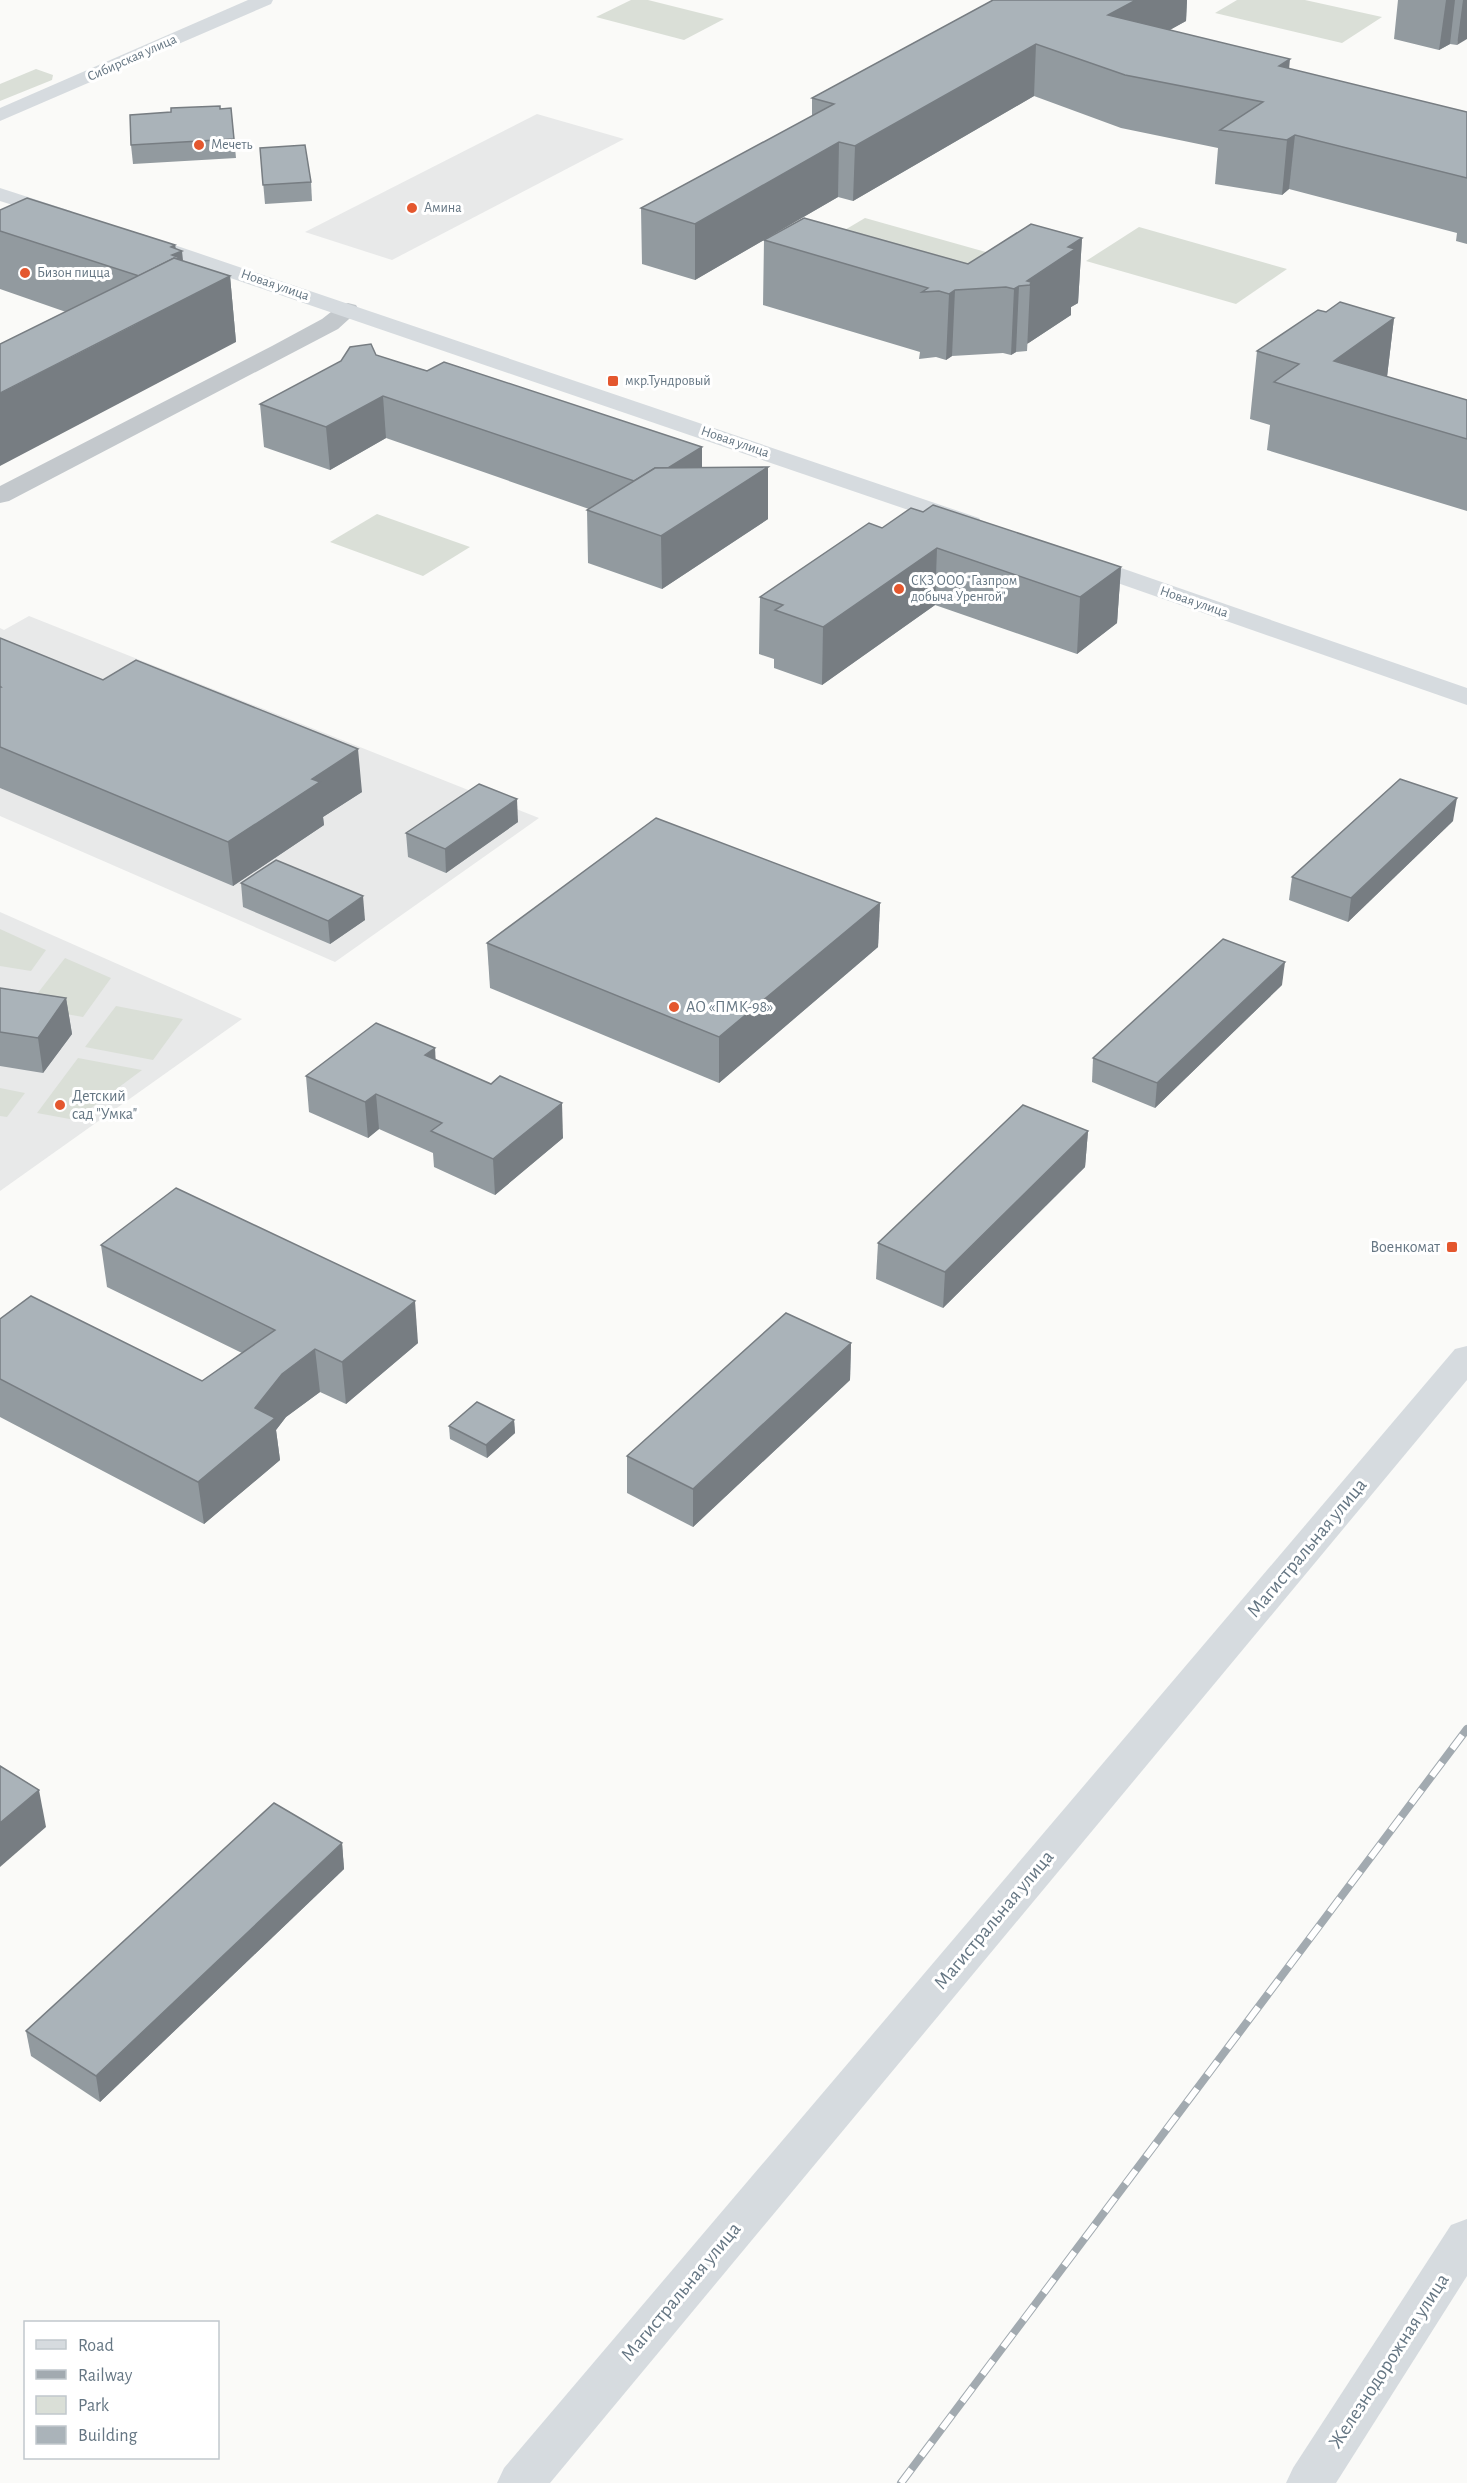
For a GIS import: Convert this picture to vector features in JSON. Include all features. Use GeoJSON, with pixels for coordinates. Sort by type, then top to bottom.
{"type":"FeatureCollection","features":[{"type":"Feature","properties":{"kind":"main road","name":"Сибирская улица"},"geometry":{"type":"LineString","coordinates":[[0,115],[264,0]]}},
{"type":"Feature","properties":{"kind":"main road"},"geometry":{"type":"LineString","coordinates":[[0,194],[85,221]]}},
{"type":"Feature","properties":{"kind":"main road","name":"Новая улица"},"geometry":{"type":"LineString","coordinates":[[117,232],[992,531]]}},
{"type":"Feature","properties":{"kind":"main road","name":"Новая улица"},"geometry":{"type":"LineString","coordinates":[[1059,555],[1467,697]]}},
{"type":"Feature","properties":{"kind":"main road","name":"Магистральная улица"},"geometry":{"type":"LineString","coordinates":[[521,2483],[1467,1357]]}},
{"type":"Feature","properties":{"kind":"main road","name":"Железнодорожная улица"},"geometry":{"type":"LineString","coordinates":[[1310,2483],[1467,2238]]}},
{"type":"Feature","properties":{"kind":"street"},"geometry":{"type":"LineString","coordinates":[[0,496],[280,351],[330,324],[348,310]]}},
{"type":"Feature","properties":{"kind":"shaded area"},"geometry":{"type":"Polygon","coordinates":[[[537,114],[624,139],[392,260],[305,232],[537,114]]]}},
{"type":"Feature","properties":{"kind":"shaded area"},"geometry":{"type":"Polygon","coordinates":[[[29,616],[539,818],[335,962],[0,816],[0,628],[4,630],[29,616]]]}},
{"type":"Feature","properties":{"kind":"shaded area","name":"Детский сад \"Умка\""},"geometry":{"type":"Polygon","coordinates":[[[0,912],[242,1019],[0,1191],[0,912]]]}},
{"type":"Feature","properties":{"kind":"green space"},"geometry":{"type":"Polygon","coordinates":[[[631,0],[648,0],[724,19],[684,40],[596,17],[631,0]]]}},
{"type":"Feature","properties":{"kind":"green space"},"geometry":{"type":"Polygon","coordinates":[[[1237,0],[1305,0],[1382,17],[1342,43],[1215,13],[1237,0]]]}},
{"type":"Feature","properties":{"kind":"green space"},"geometry":{"type":"Polygon","coordinates":[[[36,69],[53,75],[52,80],[0,101],[0,84],[36,69]]]}},
{"type":"Feature","properties":{"kind":"green space"},"geometry":{"type":"Polygon","coordinates":[[[865,218],[1000,256],[947,289],[811,250],[865,218]]]}},
{"type":"Feature","properties":{"kind":"green space"},"geometry":{"type":"Polygon","coordinates":[[[1139,227],[1287,269],[1236,304],[1086,261],[1139,227]]]}},
{"type":"Feature","properties":{"kind":"green space"},"geometry":{"type":"Polygon","coordinates":[[[377,514],[470,547],[423,576],[330,542],[377,514]]]}},
{"type":"Feature","properties":{"kind":"green space"},"geometry":{"type":"Polygon","coordinates":[[[0,929],[46,950],[31,971],[0,966],[0,929]]]}},
{"type":"Feature","properties":{"kind":"green space"},"geometry":{"type":"Polygon","coordinates":[[[65,958],[111,978],[83,1017],[27,1007],[65,958]]]}},
{"type":"Feature","properties":{"kind":"green space"},"geometry":{"type":"Polygon","coordinates":[[[116,1006],[183,1019],[153,1060],[85,1047],[116,1006]]]}},
{"type":"Feature","properties":{"kind":"green space"},"geometry":{"type":"Polygon","coordinates":[[[78,1058],[142,1070],[75,1120],[37,1113],[78,1058]]]}},
{"type":"Feature","properties":{"kind":"green space"},"geometry":{"type":"Polygon","coordinates":[[[0,1088],[25,1093],[7,1117],[0,1116],[0,1088]]]}},
{"type":"Feature","properties":{"kind":"building"},"geometry":{"type":"Polygon","coordinates":[[[993,0],[1136,0],[1108,15],[1290,59],[1279,66],[1467,112],[1467,178],[1295,135],[1287,140],[1220,130],[1263,102],[1125,75],[1036,44],[855,146],[839,142],[695,224],[641,208],[834,104],[812,98],[993,0]]]}},
{"type":"Feature","properties":{"kind":"building"},"geometry":{"type":"Polygon","coordinates":[[[220,106],[220,109],[231,108],[234,139],[131,145],[130,115],[171,112],[171,108],[220,106]]]}},
{"type":"Feature","properties":{"kind":"building"},"geometry":{"type":"Polygon","coordinates":[[[305,145],[311,182],[263,185],[260,148],[305,145]]]}},
{"type":"Feature","properties":{"kind":"building"},"geometry":{"type":"Polygon","coordinates":[[[27,198],[175,245],[171,247],[182,251],[172,255],[180,258],[174,258],[139,276],[0,231],[0,210],[27,198]]]}},
{"type":"Feature","properties":{"kind":"building"},"geometry":{"type":"Polygon","coordinates":[[[804,218],[968,264],[1031,224],[1082,238],[1068,247],[1075,249],[1027,281],[1031,282],[1030,285],[1014,289],[1006,287],[955,290],[949,294],[939,291],[922,292],[928,288],[764,240],[804,218]]]}},
{"type":"Feature","properties":{"kind":"building"},"geometry":{"type":"Polygon","coordinates":[[[174,258],[230,276],[0,393],[0,344],[174,258]]]}},
{"type":"Feature","properties":{"kind":"building"},"geometry":{"type":"Polygon","coordinates":[[[1340,302],[1394,318],[1334,361],[1467,400],[1467,439],[1274,382],[1299,364],[1257,351],[1318,310],[1326,312],[1340,302]]]}},
{"type":"Feature","properties":{"kind":"building"},"geometry":{"type":"Polygon","coordinates":[[[371,344],[376,355],[414,367],[427,371],[444,362],[702,447],[668,468],[655,468],[634,481],[383,396],[326,427],[260,404],[341,361],[350,347],[371,344]]]}},
{"type":"Feature","properties":{"kind":"building"},"geometry":{"type":"Polygon","coordinates":[[[768,467],[661,536],[587,510],[655,468],[768,467]]]}},
{"type":"Feature","properties":{"kind":"building"},"geometry":{"type":"Polygon","coordinates":[[[933,505],[1121,567],[1080,597],[937,548],[823,627],[775,610],[783,605],[760,597],[869,523],[882,528],[911,508],[923,512],[933,505]]]}},
{"type":"Feature","properties":{"kind":"building"},"geometry":{"type":"Polygon","coordinates":[[[0,638],[103,680],[136,660],[358,749],[312,779],[320,782],[228,842],[0,747],[0,638]]]}},
{"type":"Feature","properties":{"kind":"building"},"geometry":{"type":"Polygon","coordinates":[[[1400,779],[1457,798],[1351,898],[1292,877],[1400,779]]]}},
{"type":"Feature","properties":{"kind":"building"},"geometry":{"type":"Polygon","coordinates":[[[479,784],[517,799],[445,849],[406,833],[479,784]]]}},
{"type":"Feature","properties":{"kind":"building"},"geometry":{"type":"Polygon","coordinates":[[[656,818],[880,903],[719,1037],[487,943],[656,818]]]}},
{"type":"Feature","properties":{"kind":"building"},"geometry":{"type":"Polygon","coordinates":[[[276,860],[363,896],[328,921],[241,883],[276,860]]]}},
{"type":"Feature","properties":{"kind":"building"},"geometry":{"type":"Polygon","coordinates":[[[1223,939],[1285,962],[1157,1083],[1093,1058],[1223,939]]]}},
{"type":"Feature","properties":{"kind":"building"},"geometry":{"type":"Polygon","coordinates":[[[0,988],[66,998],[38,1038],[0,1032],[0,988]]]}},
{"type":"Feature","properties":{"kind":"building"},"geometry":{"type":"Polygon","coordinates":[[[376,1023],[435,1048],[425,1055],[491,1084],[500,1076],[562,1103],[493,1159],[431,1131],[442,1123],[376,1094],[365,1102],[306,1076],[376,1023]]]}},
{"type":"Feature","properties":{"kind":"building"},"geometry":{"type":"Polygon","coordinates":[[[1023,1105],[1088,1131],[945,1272],[878,1243],[1023,1105]]]}},
{"type":"Feature","properties":{"kind":"building"},"geometry":{"type":"Polygon","coordinates":[[[176,1188],[415,1301],[342,1362],[315,1349],[282,1374],[255,1408],[275,1418],[198,1482],[0,1379],[0,1319],[31,1296],[202,1381],[275,1330],[101,1245],[176,1188]]]}},
{"type":"Feature","properties":{"kind":"building"},"geometry":{"type":"Polygon","coordinates":[[[786,1313],[851,1343],[693,1489],[627,1456],[786,1313]]]}},
{"type":"Feature","properties":{"kind":"building"},"geometry":{"type":"Polygon","coordinates":[[[477,1402],[514,1420],[486,1445],[449,1426],[477,1402]]]}},
{"type":"Feature","properties":{"kind":"building"},"geometry":{"type":"Polygon","coordinates":[[[0,1766],[39,1790],[0,1823],[0,1766]]]}},
{"type":"Feature","properties":{"kind":"building"},"geometry":{"type":"Polygon","coordinates":[[[274,1803],[342,1843],[96,2076],[26,2031],[274,1803]]]}},
{"type":"Feature","properties":{"kind":"railway"},"geometry":{"type":"LineString","coordinates":[[901,2483],[1467,1729]]}},
{"type":"Feature","properties":{"kind":"place","name":"Мечеть"},"geometry":{"type":"Point","coordinates":[199,145]}},
{"type":"Feature","properties":{"kind":"place","name":"Амина"},"geometry":{"type":"Point","coordinates":[412,208]}},
{"type":"Feature","properties":{"kind":"place","name":"Бизон пицца"},"geometry":{"type":"Point","coordinates":[25,273]}},
{"type":"Feature","properties":{"kind":"place","name":"мкр.Тундровый"},"geometry":{"type":"Point","coordinates":[613,381]}},
{"type":"Feature","properties":{"kind":"place","name":"СКЗ ООО \"Газпром добыча Уренгой\""},"geometry":{"type":"Point","coordinates":[899,589]}},
{"type":"Feature","properties":{"kind":"place","name":"АО «ПМК-98»"},"geometry":{"type":"Point","coordinates":[674,1007]}},
{"type":"Feature","properties":{"kind":"place","name":"Детский сад \"Умка\""},"geometry":{"type":"Point","coordinates":[60,1105]}},
{"type":"Feature","properties":{"kind":"place","name":"Военкомат"},"geometry":{"type":"Point","coordinates":[1452,1247]}}]}
